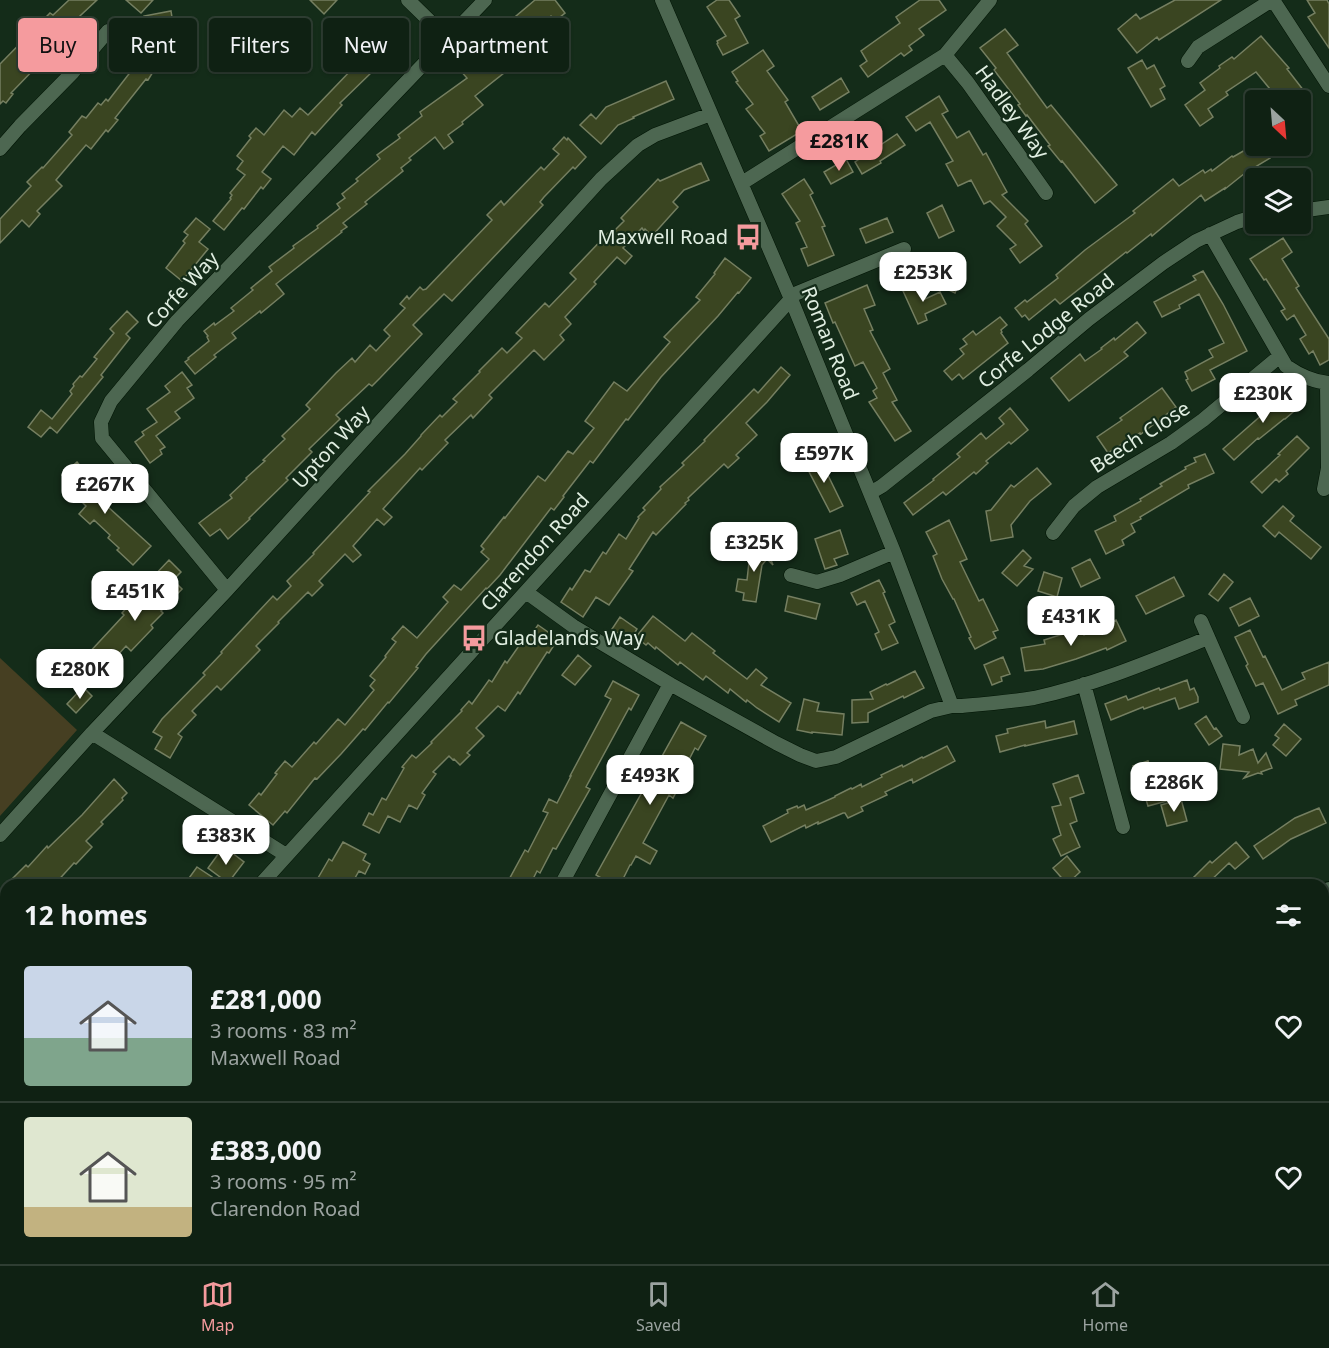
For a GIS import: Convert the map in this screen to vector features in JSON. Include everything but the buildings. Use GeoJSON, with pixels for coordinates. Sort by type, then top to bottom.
{"type":"FeatureCollection","features":[{"type":"Feature","properties":{"kind":"street"},"geometry":{"type":"LineString","coordinates":[[408,0],[426,18]]}},
{"type":"Feature","properties":{"kind":"street","name":"Corfe Way"},"geometry":{"type":"LineString","coordinates":[[468,18],[485,0]]}},
{"type":"Feature","properties":{"kind":"street","name":"Roman Road"},"geometry":{"type":"LineString","coordinates":[[662,0],[791,297],[894,552],[952,706]]}},
{"type":"Feature","properties":{"kind":"street"},"geometry":{"type":"LineString","coordinates":[[742,183],[945,55],[990,0]]}},
{"type":"Feature","properties":{"kind":"street"},"geometry":{"type":"LineString","coordinates":[[1188,61],[1198,47],[1272,0],[1329,86]]}},
{"type":"Feature","properties":{"kind":"street"},"geometry":{"type":"LineString","coordinates":[[0,149],[73,72],[108,31]]}},
{"type":"Feature","properties":{"kind":"street","name":"Hadley Way"},"geometry":{"type":"LineString","coordinates":[[945,55],[968,83],[1046,193]]}},
{"type":"Feature","properties":{"kind":"street","name":"Corfe Way"},"geometry":{"type":"LineString","coordinates":[[227,590],[102,438],[100,422],[111,401],[177,321],[421,67]]}},
{"type":"Feature","properties":{"kind":"street","name":"Upton Way"},"geometry":{"type":"LineString","coordinates":[[0,835],[92,733],[227,590],[601,179],[638,145],[655,135],[711,114]]}},
{"type":"Feature","properties":{"kind":"street"},"geometry":{"type":"LineString","coordinates":[[1311,209],[1329,207]]}},
{"type":"Feature","properties":{"kind":"street","name":"Corfe Lodge Road"},"geometry":{"type":"LineString","coordinates":[[870,493],[882,486],[1098,312],[1163,263],[1196,241],[1245,219]]}},
{"type":"Feature","properties":{"kind":"street"},"geometry":{"type":"LineString","coordinates":[[1210,234],[1287,366],[1298,374],[1328,383],[1328,468],[1324,489]]}},
{"type":"Feature","properties":{"kind":"street"},"geometry":{"type":"LineString","coordinates":[[791,297],[904,249]]}},
{"type":"Feature","properties":{"kind":"street","name":"Clarendon Road"},"geometry":{"type":"LineString","coordinates":[[265,879],[791,297]]}},
{"type":"Feature","properties":{"kind":"street","name":"Beech Close"},"geometry":{"type":"LineString","coordinates":[[1053,533],[1074,506],[1097,487],[1171,443],[1203,420],[1280,356]]}},
{"type":"Feature","properties":{"kind":"street"},"geometry":{"type":"LineString","coordinates":[[791,574],[817,582],[840,575],[894,552]]}},
{"type":"Feature","properties":{"kind":"street"},"geometry":{"type":"LineString","coordinates":[[526,591],[573,626],[670,684],[801,756],[816,761],[836,757],[931,711],[952,706],[1033,698],[1146,663],[1208,638]]}},
{"type":"Feature","properties":{"kind":"street"},"geometry":{"type":"LineString","coordinates":[[1201,621],[1243,717]]}},
{"type":"Feature","properties":{"kind":"street"},"geometry":{"type":"LineString","coordinates":[[564,879],[670,684]]}},
{"type":"Feature","properties":{"kind":"street"},"geometry":{"type":"LineString","coordinates":[[1084,684],[1123,828]]}},
{"type":"Feature","properties":{"kind":"street"},"geometry":{"type":"LineString","coordinates":[[92,733],[286,855]]}},
{"type":"Feature","properties":{"kind":"shaded area"},"geometry":{"type":"Polygon","coordinates":[[[0,658],[77,730],[0,816],[0,658]]]}},
{"type":"Feature","properties":{"kind":"place","name":"Maxwell Road"},"geometry":{"type":"Point","coordinates":[748,237]}},
{"type":"Feature","properties":{"kind":"place","name":"Gladelands Way"},"geometry":{"type":"Point","coordinates":[474,638]}}]}
